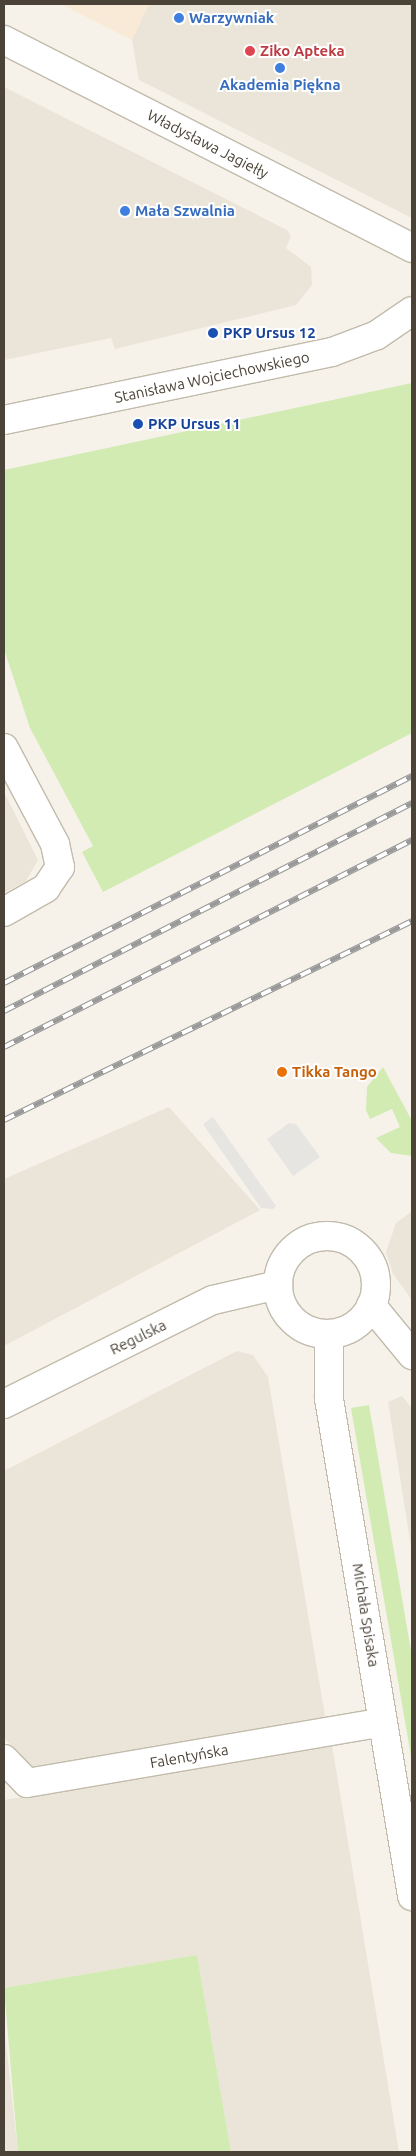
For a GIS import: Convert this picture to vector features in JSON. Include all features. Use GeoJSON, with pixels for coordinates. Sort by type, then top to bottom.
{"type":"FeatureCollection","features":[{"type":"Feature","properties":{"kind":"street","name":"Władysława Jagiełły"},"geometry":{"type":"LineString","coordinates":[[4,40],[412,248]]}},
{"type":"Feature","properties":{"kind":"street","name":"Stanisława Wojciechowskiego"},"geometry":{"type":"LineString","coordinates":[[4,420],[332,352],[377,335],[412,311]]}},
{"type":"Feature","properties":{"kind":"street"},"geometry":{"type":"LineString","coordinates":[[4,748],[55,844],[60,867],[46,888],[4,912]]}},
{"type":"Feature","properties":{"kind":"street"},"geometry":{"type":"LineString","coordinates":[[330,1236],[345,1239],[369,1260],[375,1282],[371,1305],[354,1326],[329,1334],[293,1320],[278,1286],[291,1251],[314,1237],[330,1236]]}},
{"type":"Feature","properties":{"kind":"street","name":"Regulska"},"geometry":{"type":"LineString","coordinates":[[4,1404],[213,1300],[278,1286]]}},
{"type":"Feature","properties":{"kind":"street"},"geometry":{"type":"LineString","coordinates":[[371,1305],[412,1355]]}},
{"type":"Feature","properties":{"kind":"street","name":"Michała Spisaka"},"geometry":{"type":"LineString","coordinates":[[329,1334],[330,1399],[412,1896]]}},
{"type":"Feature","properties":{"kind":"street","name":"Falentyńska"},"geometry":{"type":"LineString","coordinates":[[4,1759],[27,1783],[384,1722]]}},
{"type":"Feature","properties":{"kind":"shaded area"},"geometry":{"type":"Polygon","coordinates":[[[61,4],[149,4],[132,40],[61,4]]]}},
{"type":"Feature","properties":{"kind":"shaded area"},"geometry":{"type":"Polygon","coordinates":[[[149,4],[412,4],[412,218],[139,80],[132,40],[149,4]]]}},
{"type":"Feature","properties":{"kind":"shaded area"},"geometry":{"type":"Polygon","coordinates":[[[4,87],[287,230],[291,236],[286,248],[311,267],[312,285],[296,305],[115,349],[111,338],[4,360],[4,87]]]}},
{"type":"Feature","properties":{"kind":"shaded area"},"geometry":{"type":"Polygon","coordinates":[[[4,792],[38,860],[26,881],[4,893],[4,792]]]}},
{"type":"Feature","properties":{"kind":"shaded area"},"geometry":{"type":"Polygon","coordinates":[[[169,1107],[260,1210],[4,1346],[4,1179],[169,1107]]]}},
{"type":"Feature","properties":{"kind":"shaded area"},"geometry":{"type":"Polygon","coordinates":[[[213,1117],[276,1206],[273,1209],[261,1208],[203,1124],[213,1117]]]}},
{"type":"Feature","properties":{"kind":"shaded area"},"geometry":{"type":"Polygon","coordinates":[[[289,1123],[296,1124],[320,1157],[293,1176],[267,1139],[289,1123]]]}},
{"type":"Feature","properties":{"kind":"shaded area"},"geometry":{"type":"Polygon","coordinates":[[[412,1211],[412,1300],[393,1274],[386,1252],[396,1223],[412,1211]]]}},
{"type":"Feature","properties":{"kind":"shaded area"},"geometry":{"type":"Polygon","coordinates":[[[237,1351],[253,1355],[268,1377],[326,1722],[37,1771],[4,1738],[4,1471],[237,1351]]]}},
{"type":"Feature","properties":{"kind":"shaded area"},"geometry":{"type":"Polygon","coordinates":[[[402,1396],[412,1408],[412,1553],[388,1402],[402,1396]]]}},
{"type":"Feature","properties":{"kind":"shaded area"},"geometry":{"type":"Polygon","coordinates":[[[332,1745],[399,2152],[231,2152],[197,1955],[4,1988],[4,1800],[332,1745]]]}},
{"type":"Feature","properties":{"kind":"shaded area"},"geometry":{"type":"Polygon","coordinates":[[[4,2025],[18,2152],[4,2152],[4,2025]]]}},
{"type":"Feature","properties":{"kind":"green space"},"geometry":{"type":"Polygon","coordinates":[[[412,383],[412,733],[103,892],[82,852],[93,846],[30,728],[4,649],[4,470],[412,383]]]}},
{"type":"Feature","properties":{"kind":"green space"},"geometry":{"type":"Polygon","coordinates":[[[383,1067],[412,1121],[412,1156],[391,1153],[376,1138],[400,1127],[392,1109],[370,1119],[366,1110],[367,1087],[383,1067]]]}},
{"type":"Feature","properties":{"kind":"green space"},"geometry":{"type":"Polygon","coordinates":[[[369,1405],[412,1657],[412,1762],[351,1408],[369,1405]]]}},
{"type":"Feature","properties":{"kind":"green space"},"geometry":{"type":"Polygon","coordinates":[[[197,1955],[231,2152],[18,2152],[4,1988],[197,1955]]]}},
{"type":"Feature","properties":{"kind":"railway"},"geometry":{"type":"LineString","coordinates":[[4,983],[412,776]]}},
{"type":"Feature","properties":{"kind":"railway"},"geometry":{"type":"LineString","coordinates":[[4,1011],[412,803]]}},
{"type":"Feature","properties":{"kind":"railway"},"geometry":{"type":"LineString","coordinates":[[4,1047],[412,840]]}},
{"type":"Feature","properties":{"kind":"railway"},"geometry":{"type":"LineString","coordinates":[[4,1120],[412,921]]}},
{"type":"Feature","properties":{"kind":"place","name":"Warzywniak"},"geometry":{"type":"Point","coordinates":[179,18]}},
{"type":"Feature","properties":{"kind":"place","name":"Ziko Apteka"},"geometry":{"type":"Point","coordinates":[250,51]}},
{"type":"Feature","properties":{"kind":"place","name":"Akademia Piękna"},"geometry":{"type":"Point","coordinates":[280,68]}},
{"type":"Feature","properties":{"kind":"place","name":"Mała Szwalnia"},"geometry":{"type":"Point","coordinates":[125,211]}},
{"type":"Feature","properties":{"kind":"place","name":"PKP Ursus 12"},"geometry":{"type":"Point","coordinates":[213,333]}},
{"type":"Feature","properties":{"kind":"place","name":"PKP Ursus 11"},"geometry":{"type":"Point","coordinates":[138,424]}},
{"type":"Feature","properties":{"kind":"place","name":"Tikka Tango"},"geometry":{"type":"Point","coordinates":[282,1072]}}]}
